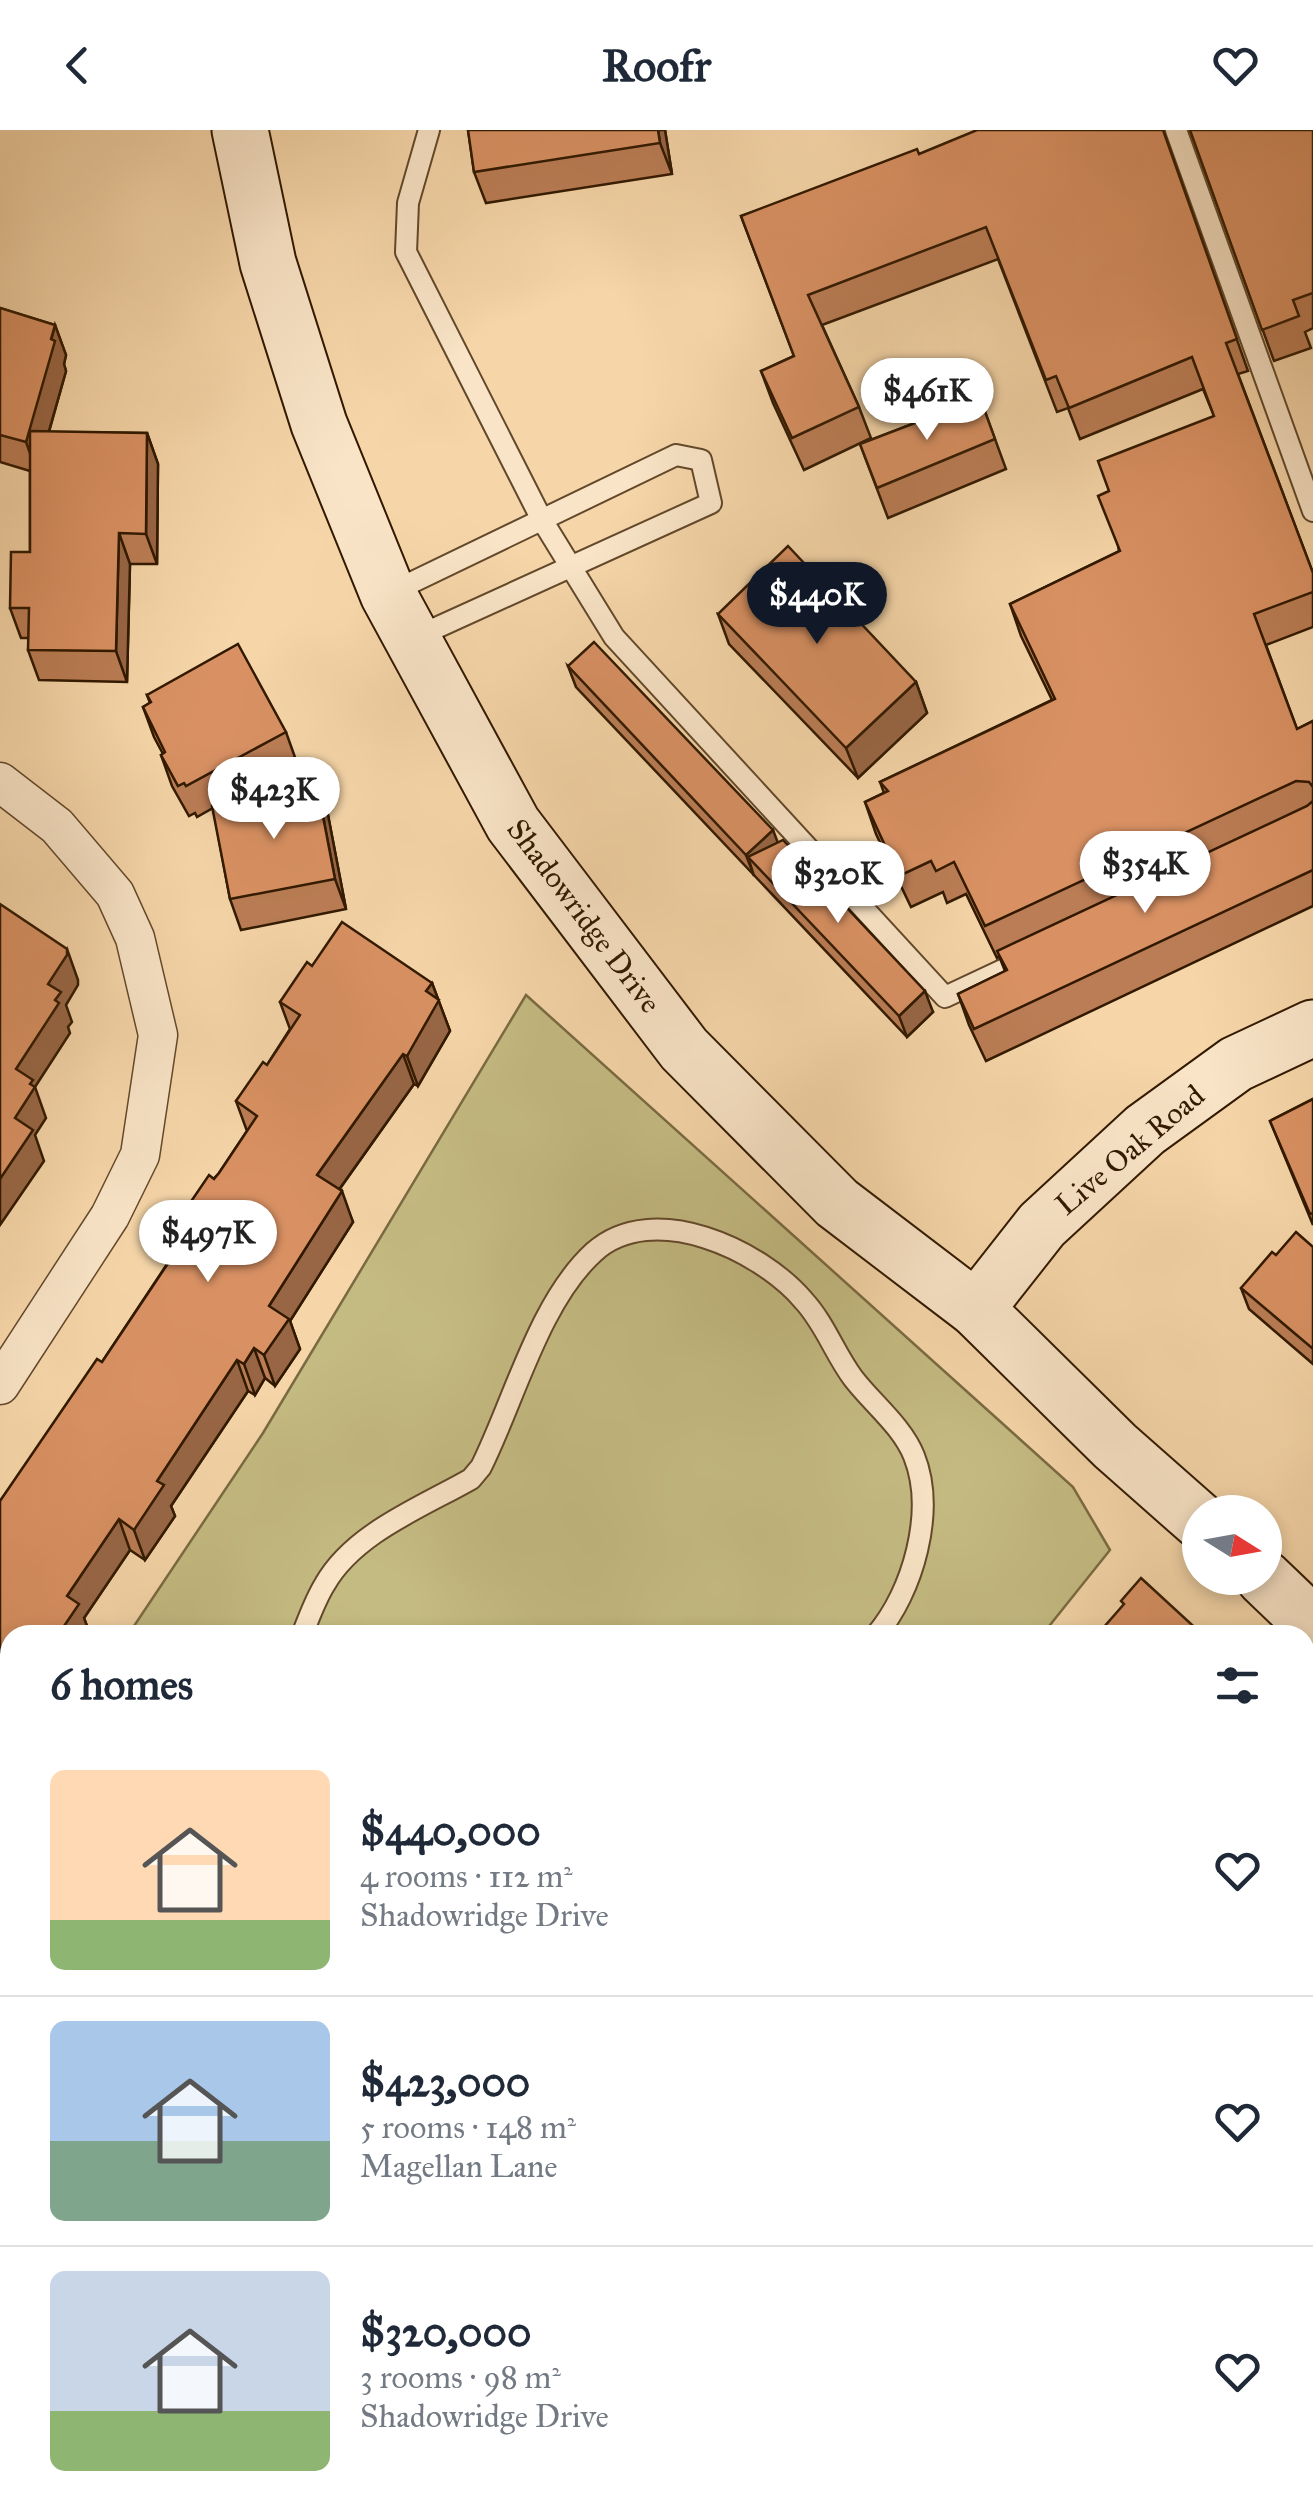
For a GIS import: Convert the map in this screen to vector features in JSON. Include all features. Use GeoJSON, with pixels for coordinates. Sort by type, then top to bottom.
{"type":"FeatureCollection","features":[{"type":"Feature","properties":{"kind":"main road","name":"Shadowridge Drive"},"geometry":{"type":"LineString","coordinates":[[240,130],[256,213],[319,424],[400,616],[513,824],[684,1049],[837,1202],[976,1309],[1115,1446],[1182,1505]]}},
{"type":"Feature","properties":{"kind":"main road","name":"Live Oak Road"},"geometry":{"type":"LineString","coordinates":[[976,1309],[1042,1224],[1145,1130],[1236,1064],[1313,1028]]}},
{"type":"Feature","properties":{"kind":"main road"},"geometry":{"type":"LineString","coordinates":[[1282,1595],[1313,1624]]}},
{"type":"Feature","properties":{"kind":"street"},"geometry":{"type":"LineString","coordinates":[[0,782],[57,826],[114,894],[135,938],[158,1035],[140,1155],[110,1216],[0,1385]]}},
{"type":"Feature","properties":{"kind":"lane"},"geometry":{"type":"LineString","coordinates":[[429,130],[408,202],[406,252],[542,520],[614,637],[945,997],[1050,948]]}},
{"type":"Feature","properties":{"kind":"lane"},"geometry":{"type":"LineString","coordinates":[[1176,130],[1313,511]]}},
{"type":"Feature","properties":{"kind":"lane"},"geometry":{"type":"LineString","coordinates":[[676,455],[700,460],[711,503],[570,568],[400,616],[542,520],[676,455]]}},
{"type":"Feature","properties":{"kind":"lane"},"geometry":{"type":"LineString","coordinates":[[307,1625],[326,1582],[341,1562],[381,1530],[472,1479],[482,1467],[566,1286],[595,1250],[622,1235],[650,1230],[712,1238],[784,1280],[805,1301],[852,1377],[914,1455],[922,1510],[918,1537],[901,1598],[883,1625]]}},
{"type":"Feature","properties":{"kind":"shaded area"},"geometry":{"type":"Polygon","coordinates":[[[526,995],[1073,1487],[1110,1550],[1050,1625],[135,1625],[263,1433],[526,995]]]}},
{"type":"Feature","properties":{"kind":"building"},"geometry":{"type":"Polygon","coordinates":[[[468,130],[658,130],[660,143],[474,172],[468,130]]]}},
{"type":"Feature","properties":{"kind":"building"},"geometry":{"type":"Polygon","coordinates":[[[977,130],[1163,130],[1237,339],[1226,343],[1313,573],[1313,592],[1254,614],[1297,729],[1313,721],[1313,787],[1309,782],[1296,781],[985,926],[954,862],[936,871],[931,861],[899,876],[865,802],[888,791],[880,782],[1055,699],[1010,604],[1120,551],[1098,496],[1109,491],[1098,461],[1214,416],[1192,357],[1069,408],[1056,376],[1046,380],[986,227],[808,295],[859,407],[792,438],[761,371],[794,356],[741,216],[977,130]]]}},
{"type":"Feature","properties":{"kind":"building"},"geometry":{"type":"Polygon","coordinates":[[[1190,130],[1313,130],[1313,293],[1293,300],[1299,316],[1262,330],[1190,130]]]}},
{"type":"Feature","properties":{"kind":"building"},"geometry":{"type":"Polygon","coordinates":[[[0,308],[55,325],[51,339],[55,341],[26,442],[0,435],[0,308]]]}},
{"type":"Feature","properties":{"kind":"building"},"geometry":{"type":"Polygon","coordinates":[[[980,398],[995,439],[877,488],[860,444],[980,398]]]}},
{"type":"Feature","properties":{"kind":"building"},"geometry":{"type":"Polygon","coordinates":[[[30,431],[147,433],[146,534],[119,533],[116,651],[28,650],[29,608],[10,608],[11,552],[30,552],[30,431]]]}},
{"type":"Feature","properties":{"kind":"building"},"geometry":{"type":"Polygon","coordinates":[[[788,546],[916,682],[846,748],[718,614],[788,546]]]}},
{"type":"Feature","properties":{"kind":"building"},"geometry":{"type":"Polygon","coordinates":[[[594,642],[773,830],[746,855],[568,666],[594,642]]]}},
{"type":"Feature","properties":{"kind":"building"},"geometry":{"type":"Polygon","coordinates":[[[238,644],[286,732],[186,786],[178,786],[143,707],[151,702],[147,695],[238,644]]]}},
{"type":"Feature","properties":{"kind":"building"},"geometry":{"type":"Polygon","coordinates":[[[317,785],[335,879],[230,899],[212,806],[317,785]]]}},
{"type":"Feature","properties":{"kind":"building"},"geometry":{"type":"Polygon","coordinates":[[[1313,801],[1313,870],[974,1029],[958,994],[1007,970],[997,951],[1313,801]]]}},
{"type":"Feature","properties":{"kind":"building"},"geometry":{"type":"Polygon","coordinates":[[[783,840],[925,991],[899,1016],[748,857],[783,840]]]}},
{"type":"Feature","properties":{"kind":"building"},"geometry":{"type":"Polygon","coordinates":[[[0,904],[67,949],[67,955],[48,984],[61,992],[55,1000],[59,1003],[16,1069],[33,1080],[30,1084],[35,1087],[15,1118],[33,1130],[0,1179],[0,904]]]}},
{"type":"Feature","properties":{"kind":"building"},"geometry":{"type":"Polygon","coordinates":[[[342,922],[432,983],[426,991],[439,1000],[407,1056],[403,1054],[317,1175],[342,1191],[269,1306],[289,1319],[264,1355],[254,1348],[244,1364],[237,1360],[157,1481],[164,1485],[134,1530],[119,1519],[67,1596],[79,1604],[65,1625],[0,1625],[0,1501],[97,1359],[102,1362],[199,1217],[192,1213],[195,1207],[190,1203],[209,1175],[214,1179],[219,1173],[257,1116],[236,1101],[263,1062],[267,1065],[300,1015],[280,1002],[307,962],[312,966],[342,922]]]}},
{"type":"Feature","properties":{"kind":"building"},"geometry":{"type":"Polygon","coordinates":[[[1313,1099],[1313,1213],[1310,1214],[1270,1121],[1313,1099]]]}},
{"type":"Feature","properties":{"kind":"building"},"geometry":{"type":"Polygon","coordinates":[[[1296,1232],[1313,1247],[1312,1348],[1241,1288],[1272,1252],[1276,1255],[1296,1232]]]}},
{"type":"Feature","properties":{"kind":"building"},"geometry":{"type":"Polygon","coordinates":[[[1141,1578],[1192,1625],[1106,1625],[1124,1604],[1121,1601],[1141,1578]]]}}]}
